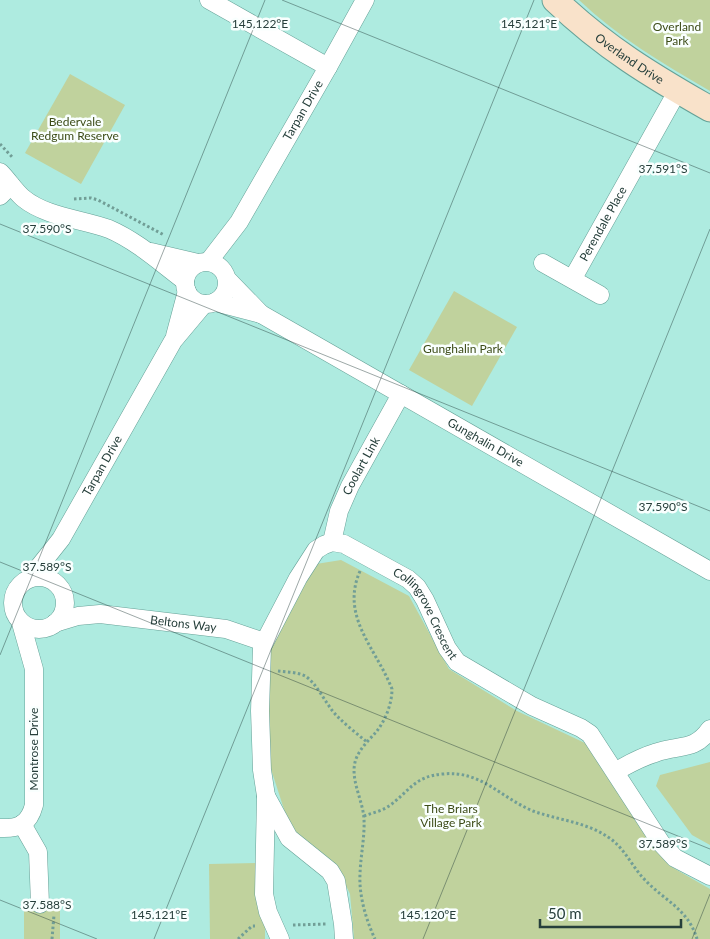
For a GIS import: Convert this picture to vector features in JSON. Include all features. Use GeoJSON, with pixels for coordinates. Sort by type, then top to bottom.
{"type":"FeatureCollection","features":[{"type":"Feature","properties":{"kind":"street"},"geometry":{"type":"LineString","coordinates":[[209,0],[328,67]]}},
{"type":"Feature","properties":{"kind":"street","name":"Tarpan Drive"},"geometry":{"type":"LineString","coordinates":[[214,268],[365,0]]}},
{"type":"Feature","properties":{"kind":"street","name":"Overland Drive"},"geometry":{"type":"LineString","coordinates":[[555,0],[611,49],[710,109]]}},
{"type":"Feature","properties":{"kind":"street","name":"Perendale Place"},"geometry":{"type":"LineString","coordinates":[[573,278],[678,90]]}},
{"type":"Feature","properties":{"kind":"street"},"geometry":{"type":"LineString","coordinates":[[4,184],[34,205],[50,212],[109,230],[146,251],[186,286],[191,297],[209,303],[225,293],[214,268]]}},
{"type":"Feature","properties":{"kind":"street"},"geometry":{"type":"LineString","coordinates":[[146,251],[214,268]]}},
{"type":"Feature","properties":{"kind":"street"},"geometry":{"type":"LineString","coordinates":[[544,263],[600,294]]}},
{"type":"Feature","properties":{"kind":"street"},"geometry":{"type":"LineString","coordinates":[[186,286],[189,270],[214,268]]}},
{"type":"Feature","properties":{"kind":"street","name":"Gunghalin Drive"},"geometry":{"type":"LineString","coordinates":[[214,268],[261,314],[710,571]]}},
{"type":"Feature","properties":{"kind":"street","name":"Tarpan Drive"},"geometry":{"type":"LineString","coordinates":[[173,341],[186,286]]}},
{"type":"Feature","properties":{"kind":"street","name":"Tarpan Drive"},"geometry":{"type":"LineString","coordinates":[[26,580],[61,538],[173,341],[209,303]]}},
{"type":"Feature","properties":{"kind":"street","name":"Gunghalin Drive"},"geometry":{"type":"LineString","coordinates":[[209,303],[261,314]]}},
{"type":"Feature","properties":{"kind":"street","name":"Coolart Link"},"geometry":{"type":"LineString","coordinates":[[332,542],[340,510],[350,486],[402,394]]}},
{"type":"Feature","properties":{"kind":"street","name":"Tarpan Drive"},"geometry":{"type":"LineString","coordinates":[[58,586],[56,560],[61,538]]}},
{"type":"Feature","properties":{"kind":"street"},"geometry":{"type":"LineString","coordinates":[[278,932],[268,912],[264,894],[266,796],[262,770],[260,669],[264,642],[307,564],[316,550],[332,542]]}},
{"type":"Feature","properties":{"kind":"street","name":"Collingrove Crescent"},"geometry":{"type":"LineString","coordinates":[[332,542],[344,544],[408,579],[425,600],[447,648],[457,662],[532,706],[586,731],[595,739],[661,843],[676,858],[710,876]]}},
{"type":"Feature","properties":{"kind":"street"},"geometry":{"type":"LineString","coordinates":[[0,592],[7,591],[26,580],[39,576],[47,578],[58,586],[65,604],[60,618],[51,626],[38,629],[29,627],[7,609],[0,606]]}},
{"type":"Feature","properties":{"kind":"street"},"geometry":{"type":"LineString","coordinates":[[18,619],[13,609],[14,594],[26,580]]}},
{"type":"Feature","properties":{"kind":"street","name":"Beltons Way"},"geometry":{"type":"LineString","coordinates":[[58,586],[77,602],[100,614]]}},
{"type":"Feature","properties":{"kind":"street","name":"Beltons Way"},"geometry":{"type":"LineString","coordinates":[[51,626],[73,617],[100,614],[226,630],[264,642]]}},
{"type":"Feature","properties":{"kind":"street","name":"Montrose Drive"},"geometry":{"type":"LineString","coordinates":[[18,619],[34,669],[34,805],[28,820],[22,824]]}},
{"type":"Feature","properties":{"kind":"street","name":"Montrose Drive"},"geometry":{"type":"LineString","coordinates":[[34,669],[51,626]]}},
{"type":"Feature","properties":{"kind":"street"},"geometry":{"type":"LineString","coordinates":[[616,772],[641,758],[657,752],[694,744],[703,739],[710,729]]}},
{"type":"Feature","properties":{"kind":"street"},"geometry":{"type":"LineString","coordinates":[[266,796],[289,838],[330,871],[336,881],[344,932]]}},
{"type":"Feature","properties":{"kind":"street"},"geometry":{"type":"LineString","coordinates":[[0,828],[15,828],[22,824],[38,852],[47,907]]}},
{"type":"Feature","properties":{"kind":"path"},"geometry":{"type":"LineString","coordinates":[[0,144],[14,160]]}},
{"type":"Feature","properties":{"kind":"path"},"geometry":{"type":"LineString","coordinates":[[71,199],[91,198],[98,200],[165,236]]}},
{"type":"Feature","properties":{"kind":"path"},"geometry":{"type":"LineString","coordinates":[[366,555],[355,581],[353,597],[355,613],[363,635],[392,688],[392,698],[387,712],[378,729],[356,758],[354,768],[356,785],[364,816],[360,884],[368,924],[374,939]]}},
{"type":"Feature","properties":{"kind":"path"},"geometry":{"type":"LineString","coordinates":[[260,669],[297,673],[306,676],[314,683],[322,698],[337,716],[367,742]]}},
{"type":"Feature","properties":{"kind":"path"},"geometry":{"type":"LineString","coordinates":[[364,816],[388,806],[407,789],[420,780],[431,776],[444,774],[476,778],[493,786],[511,800],[531,810],[596,830],[610,838],[622,848],[644,879],[689,919],[697,939]]}},
{"type":"Feature","properties":{"kind":"path"},"geometry":{"type":"LineString","coordinates":[[47,907],[52,939]]}},
{"type":"Feature","properties":{"kind":"path"},"geometry":{"type":"LineString","coordinates":[[238,939],[252,926],[278,932],[344,932],[368,924]]}},
{"type":"Feature","properties":{"kind":"green space","name":"Overland Park"},"geometry":{"type":"Polygon","coordinates":[[[579,0],[710,0],[710,91],[625,38],[579,0]]]}},
{"type":"Feature","properties":{"kind":"green space","name":"Bedervale Redgum Reserve"},"geometry":{"type":"Polygon","coordinates":[[[70,74],[125,105],[81,184],[25,153],[70,74]]]}},
{"type":"Feature","properties":{"kind":"green space","name":"Gunghalin Park"},"geometry":{"type":"Polygon","coordinates":[[[454,291],[517,327],[472,406],[409,370],[454,291]]]}},
{"type":"Feature","properties":{"kind":"green space","name":"The Briars Village Park"},"geometry":{"type":"Polygon","coordinates":[[[341,560],[409,596],[449,669],[517,711],[585,743],[670,866],[710,889],[710,939],[354,939],[350,894],[337,867],[292,834],[269,763],[269,648],[316,564],[341,560]]]}},
{"type":"Feature","properties":{"kind":"green space"},"geometry":{"type":"Polygon","coordinates":[[[710,762],[710,845],[692,835],[656,786],[660,775],[710,762]]]}},
{"type":"Feature","properties":{"kind":"green space"},"geometry":{"type":"Polygon","coordinates":[[[258,863],[265,899],[265,939],[210,939],[209,864],[258,863]]]}},
{"type":"Feature","properties":{"kind":"green space"},"geometry":{"type":"Polygon","coordinates":[[[24,905],[60,905],[60,939],[24,939],[24,905]]]}}]}
